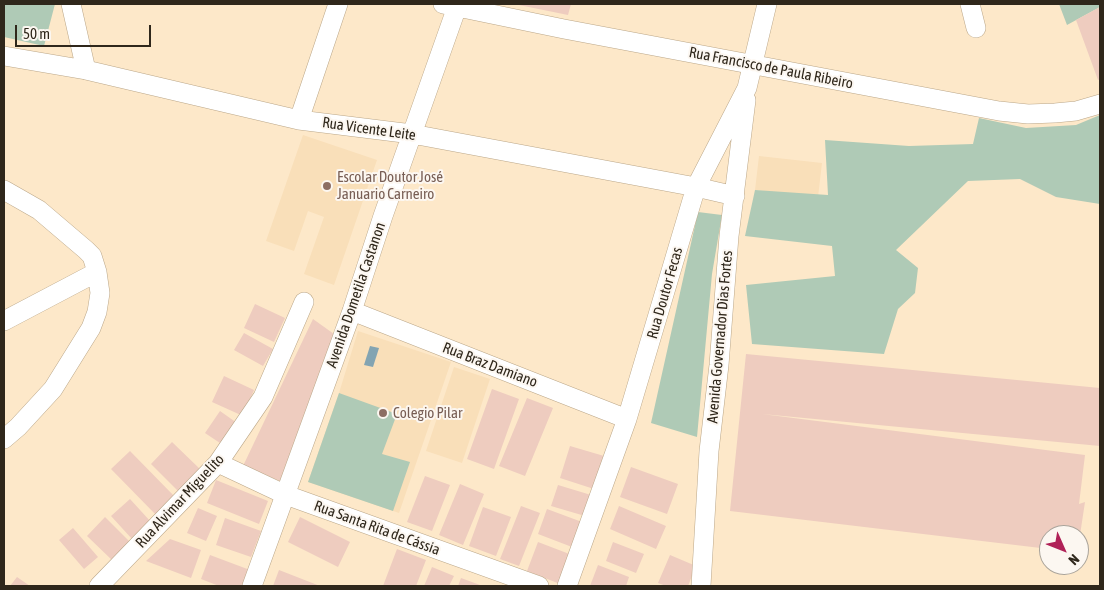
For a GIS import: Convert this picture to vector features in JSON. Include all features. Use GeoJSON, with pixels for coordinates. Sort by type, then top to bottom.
{"type":"FeatureCollection","features":[{"type":"Feature","properties":{"kind":"street"},"geometry":{"type":"LineString","coordinates":[[71,4],[86,70]]}},
{"type":"Feature","properties":{"kind":"street"},"geometry":{"type":"LineString","coordinates":[[299,120],[338,4]]}},
{"type":"Feature","properties":{"kind":"street","name":"Rua Francisco de Paula Ribeiro"},"geometry":{"type":"LineString","coordinates":[[453,4],[564,29],[998,111],[1055,114],[1076,111],[1100,104]]}},
{"type":"Feature","properties":{"kind":"street","name":"Avenida Dometila Castanon"},"geometry":{"type":"LineString","coordinates":[[252,586],[352,311],[382,216],[412,134],[453,4]]}},
{"type":"Feature","properties":{"kind":"street","name":"Rua Doutor Fecas"},"geometry":{"type":"LineString","coordinates":[[567,586],[627,419],[696,187],[747,88],[767,4]]}},
{"type":"Feature","properties":{"kind":"street"},"geometry":{"type":"LineString","coordinates":[[970,4],[976,28]]}},
{"type":"Feature","properties":{"kind":"street","name":"Rua Vicente Leite"},"geometry":{"type":"LineString","coordinates":[[4,56],[86,70],[299,120],[412,134],[735,196]]}},
{"type":"Feature","properties":{"kind":"street","name":"Avenida Governador Dias Fortes"},"geometry":{"type":"LineString","coordinates":[[701,586],[709,451],[719,365],[729,236],[747,88]]}},
{"type":"Feature","properties":{"kind":"street"},"geometry":{"type":"LineString","coordinates":[[4,190],[40,210],[72,236],[92,256],[98,272],[100,293],[97,312],[90,328],[53,390],[4,439]]}},
{"type":"Feature","properties":{"kind":"street"},"geometry":{"type":"LineString","coordinates":[[4,321],[98,272]]}},
{"type":"Feature","properties":{"kind":"street","name":"Rua Alvimar Miguelito"},"geometry":{"type":"LineString","coordinates":[[99,586],[218,463],[263,397],[304,302]]}},
{"type":"Feature","properties":{"kind":"street","name":"Rua Braz Damiano"},"geometry":{"type":"LineString","coordinates":[[352,311],[627,419]]}},
{"type":"Feature","properties":{"kind":"street","name":"Rua Santa Rita de Cássia"},"geometry":{"type":"LineString","coordinates":[[218,463],[286,495],[540,586]]}},
{"type":"Feature","properties":{"kind":"shaded area","name":"Escolar Doutor José Januario Carneiro"},"geometry":{"type":"Polygon","coordinates":[[[303,135],[377,160],[334,285],[304,274],[324,217],[308,211],[294,251],[266,241],[303,135]]]}},
{"type":"Feature","properties":{"kind":"shaded area"},"geometry":{"type":"Polygon","coordinates":[[[759,156],[822,163],[818,197],[755,190],[759,156]]]}},
{"type":"Feature","properties":{"kind":"shaded area","name":"Colegio Pilar"},"geometry":{"type":"Polygon","coordinates":[[[358,331],[451,362],[399,513],[308,482],[358,331]]]}},
{"type":"Feature","properties":{"kind":"shaded area","name":"Colegio Pilar"},"geometry":{"type":"Polygon","coordinates":[[[454,367],[490,379],[462,463],[426,451],[454,367]]]}},
{"type":"Feature","properties":{"kind":"green space"},"geometry":{"type":"Polygon","coordinates":[[[4,4],[55,4],[44,46],[4,37],[4,4]]]}},
{"type":"Feature","properties":{"kind":"green space"},"geometry":{"type":"Polygon","coordinates":[[[1059,4],[1100,4],[1100,7],[1067,25],[1059,4]]]}},
{"type":"Feature","properties":{"kind":"green space"},"geometry":{"type":"Polygon","coordinates":[[[1100,115],[1100,204],[1056,197],[1020,179],[968,181],[896,250],[918,268],[915,293],[898,309],[884,354],[752,344],[746,285],[835,276],[832,246],[745,236],[755,190],[828,195],[825,140],[909,146],[973,144],[979,118],[1026,128],[1076,125],[1100,115]]]}},
{"type":"Feature","properties":{"kind":"green space"},"geometry":{"type":"Polygon","coordinates":[[[698,212],[722,215],[712,274],[697,437],[651,423],[698,212]]]}},
{"type":"Feature","properties":{"kind":"green space"},"geometry":{"type":"Polygon","coordinates":[[[339,393],[397,414],[382,454],[410,462],[393,511],[308,482],[339,393]]]}},
{"type":"Feature","properties":{"kind":"water"},"geometry":{"type":"Polygon","coordinates":[[[370,346],[379,348],[373,367],[364,365],[370,346]]]}},
{"type":"Feature","properties":{"kind":"building"},"geometry":{"type":"Polygon","coordinates":[[[514,4],[571,4],[568,15],[514,4]]]}},
{"type":"Feature","properties":{"kind":"building"},"geometry":{"type":"Polygon","coordinates":[[[1100,7],[1100,79],[1098,80],[1076,20],[1100,7]]]}},
{"type":"Feature","properties":{"kind":"building"},"geometry":{"type":"Polygon","coordinates":[[[255,304],[285,318],[274,342],[244,328],[255,304]]]}},
{"type":"Feature","properties":{"kind":"building"},"geometry":{"type":"Polygon","coordinates":[[[313,319],[334,334],[280,481],[243,466],[313,319]]]}},
{"type":"Feature","properties":{"kind":"building"},"geometry":{"type":"Polygon","coordinates":[[[244,333],[273,349],[263,366],[234,350],[244,333]]]}},
{"type":"Feature","properties":{"kind":"building"},"geometry":{"type":"Polygon","coordinates":[[[746,354],[1100,388],[1100,446],[762,414],[1085,455],[1079,504],[1085,502],[1082,525],[1039,525],[1039,548],[730,511],[746,354]]]}},
{"type":"Feature","properties":{"kind":"building"},"geometry":{"type":"Polygon","coordinates":[[[224,376],[254,390],[243,416],[212,402],[224,376]]]}},
{"type":"Feature","properties":{"kind":"building"},"geometry":{"type":"Polygon","coordinates":[[[492,389],[519,399],[494,469],[467,459],[492,389]]]}},
{"type":"Feature","properties":{"kind":"building"},"geometry":{"type":"Polygon","coordinates":[[[527,398],[553,408],[525,476],[499,466],[527,398]]]}},
{"type":"Feature","properties":{"kind":"building"},"geometry":{"type":"Polygon","coordinates":[[[220,411],[237,423],[223,445],[205,433],[220,411]]]}},
{"type":"Feature","properties":{"kind":"building"},"geometry":{"type":"Polygon","coordinates":[[[172,442],[201,470],[179,492],[151,464],[172,442]]]}},
{"type":"Feature","properties":{"kind":"building"},"geometry":{"type":"Polygon","coordinates":[[[570,446],[604,456],[594,489],[560,478],[570,446]]]}},
{"type":"Feature","properties":{"kind":"building"},"geometry":{"type":"Polygon","coordinates":[[[130,451],[176,498],[157,516],[111,469],[130,451]]]}},
{"type":"Feature","properties":{"kind":"building"},"geometry":{"type":"Polygon","coordinates":[[[631,467],[678,484],[667,514],[620,497],[631,467]]]}},
{"type":"Feature","properties":{"kind":"building"},"geometry":{"type":"Polygon","coordinates":[[[425,476],[450,485],[432,531],[407,522],[425,476]]]}},
{"type":"Feature","properties":{"kind":"building"},"geometry":{"type":"Polygon","coordinates":[[[216,480],[268,501],[259,524],[207,503],[216,480]]]}},
{"type":"Feature","properties":{"kind":"building"},"geometry":{"type":"Polygon","coordinates":[[[460,484],[484,494],[463,545],[439,535],[460,484]]]}},
{"type":"Feature","properties":{"kind":"building"},"geometry":{"type":"Polygon","coordinates":[[[558,485],[591,495],[585,516],[551,506],[558,485]]]}},
{"type":"Feature","properties":{"kind":"building"},"geometry":{"type":"Polygon","coordinates":[[[130,499],[151,522],[132,539],[111,516],[130,499]]]}},
{"type":"Feature","properties":{"kind":"building"},"geometry":{"type":"Polygon","coordinates":[[[521,506],[540,513],[519,566],[500,559],[521,506]]]}},
{"type":"Feature","properties":{"kind":"building"},"geometry":{"type":"Polygon","coordinates":[[[619,506],[666,526],[656,549],[610,529],[619,506]]]}},
{"type":"Feature","properties":{"kind":"building"},"geometry":{"type":"Polygon","coordinates":[[[483,507],[511,517],[496,556],[469,546],[483,507]]]}},
{"type":"Feature","properties":{"kind":"building"},"geometry":{"type":"Polygon","coordinates":[[[198,508],[217,516],[206,541],[187,533],[198,508]]]}},
{"type":"Feature","properties":{"kind":"building"},"geometry":{"type":"Polygon","coordinates":[[[547,509],[582,522],[572,547],[538,534],[547,509]]]}},
{"type":"Feature","properties":{"kind":"building"},"geometry":{"type":"Polygon","coordinates":[[[105,517],[132,544],[114,562],[87,536],[105,517]]]}},
{"type":"Feature","properties":{"kind":"building"},"geometry":{"type":"Polygon","coordinates":[[[300,517],[350,542],[338,567],[288,542],[300,517]]]}},
{"type":"Feature","properties":{"kind":"building"},"geometry":{"type":"Polygon","coordinates":[[[225,518],[261,531],[251,557],[216,545],[225,518]]]}},
{"type":"Feature","properties":{"kind":"building"},"geometry":{"type":"Polygon","coordinates":[[[73,528],[98,557],[84,569],[59,540],[73,528]]]}},
{"type":"Feature","properties":{"kind":"building"},"geometry":{"type":"Polygon","coordinates":[[[170,539],[201,550],[191,578],[146,561],[170,539]]]}},
{"type":"Feature","properties":{"kind":"building"},"geometry":{"type":"Polygon","coordinates":[[[538,542],[572,555],[560,584],[527,571],[538,542]]]}},
{"type":"Feature","properties":{"kind":"building"},"geometry":{"type":"Polygon","coordinates":[[[613,542],[644,554],[636,573],[606,561],[613,542]]]}},
{"type":"Feature","properties":{"kind":"building"},"geometry":{"type":"Polygon","coordinates":[[[397,549],[426,560],[416,586],[383,586],[397,549]]]}},
{"type":"Feature","properties":{"kind":"building"},"geometry":{"type":"Polygon","coordinates":[[[210,555],[250,570],[244,586],[219,586],[201,579],[210,555]]]}},
{"type":"Feature","properties":{"kind":"building"},"geometry":{"type":"Polygon","coordinates":[[[670,555],[696,566],[688,586],[666,586],[658,583],[670,555]]]}},
{"type":"Feature","properties":{"kind":"building"},"geometry":{"type":"Polygon","coordinates":[[[598,565],[629,577],[626,586],[590,586],[598,565]]]}},
{"type":"Feature","properties":{"kind":"building"},"geometry":{"type":"Polygon","coordinates":[[[432,567],[454,576],[449,586],[424,586],[432,567]]]}},
{"type":"Feature","properties":{"kind":"building"},"geometry":{"type":"Polygon","coordinates":[[[279,570],[320,586],[273,586],[279,570]]]}},
{"type":"Feature","properties":{"kind":"building"},"geometry":{"type":"Polygon","coordinates":[[[17,577],[30,586],[10,586],[17,577]]]}},
{"type":"Feature","properties":{"kind":"building"},"geometry":{"type":"Polygon","coordinates":[[[461,578],[480,585],[480,586],[458,586],[461,578]]]}},
{"type":"Feature","properties":{"kind":"place","name":"Escolar Doutor José Januario Carneiro"},"geometry":{"type":"Point","coordinates":[327,186]}},
{"type":"Feature","properties":{"kind":"place","name":"Colegio Pilar"},"geometry":{"type":"Point","coordinates":[383,413]}}]}
